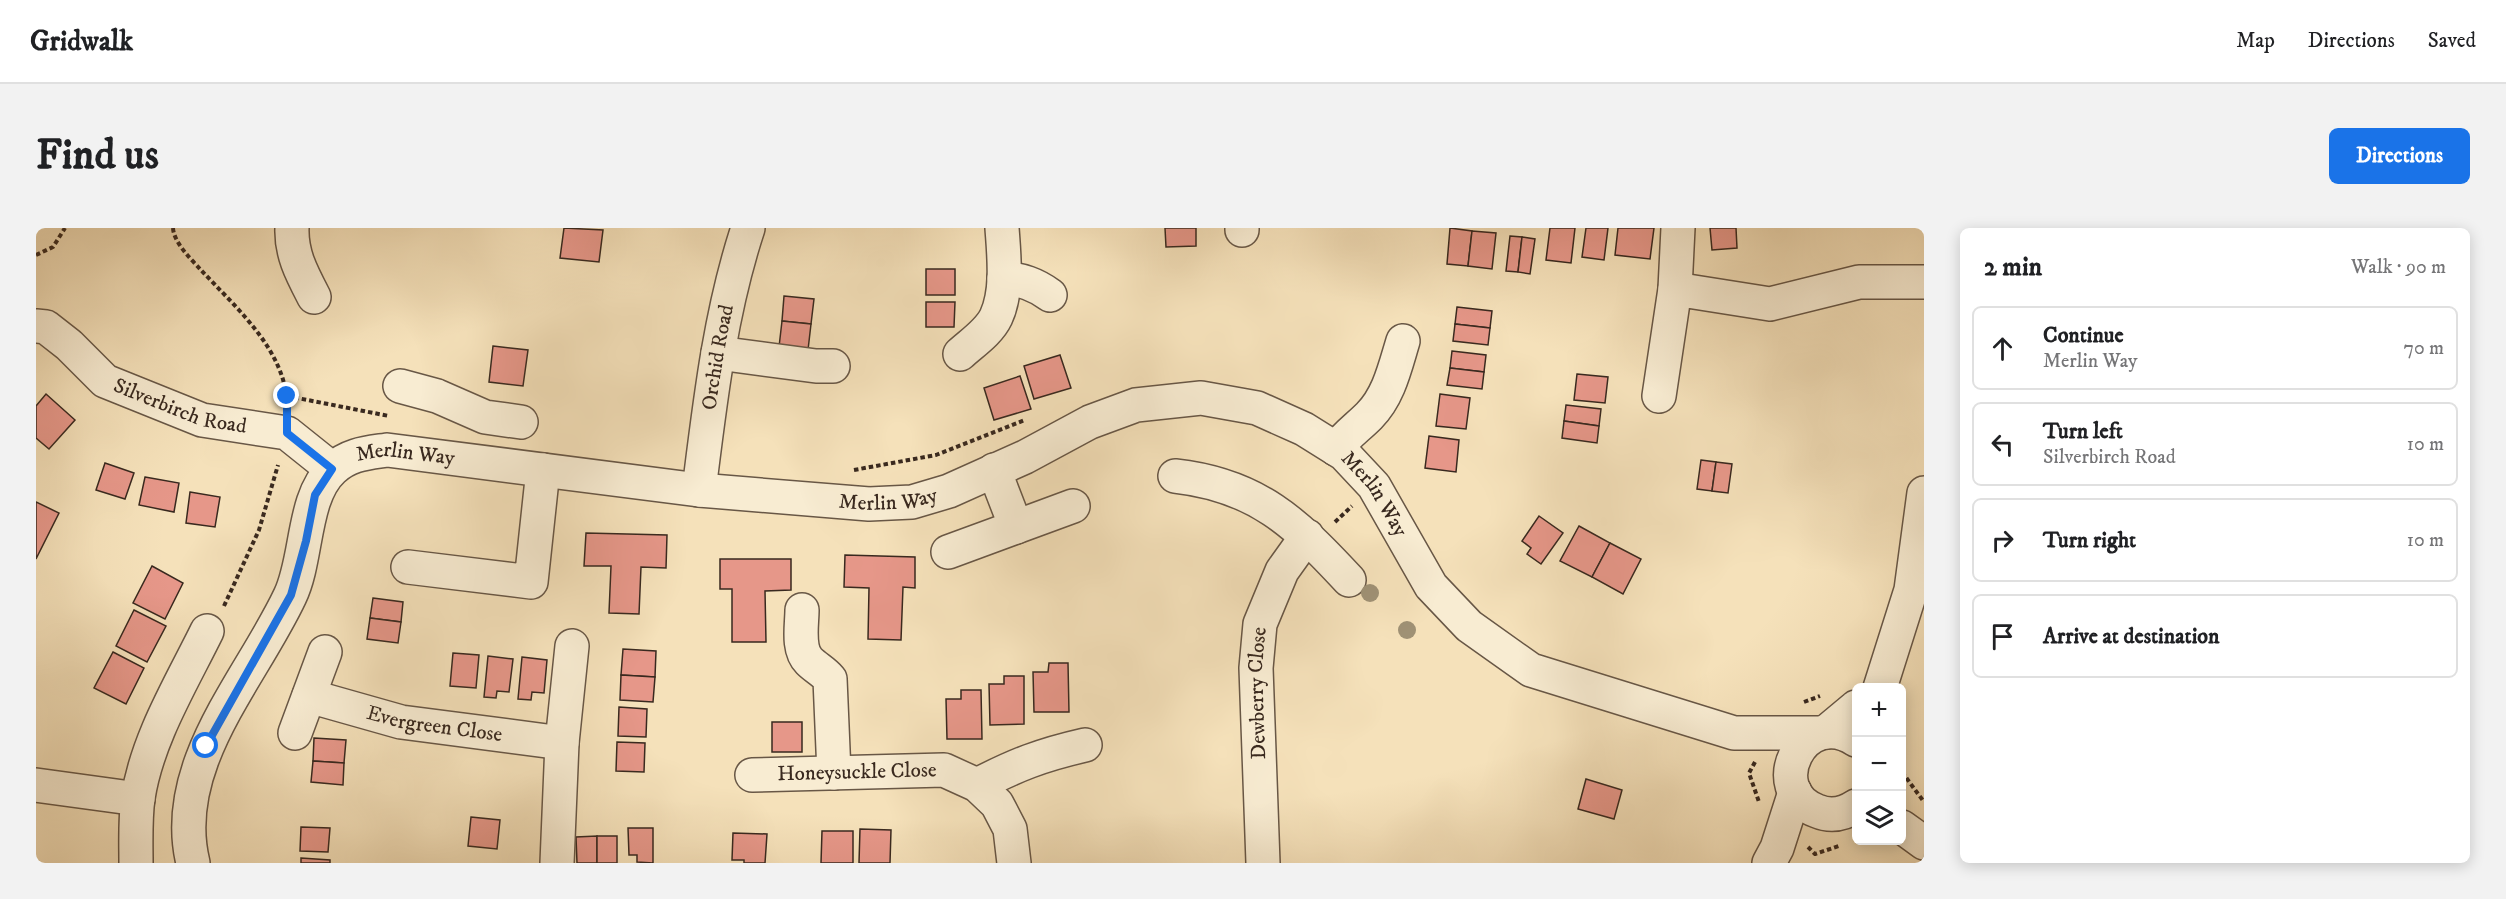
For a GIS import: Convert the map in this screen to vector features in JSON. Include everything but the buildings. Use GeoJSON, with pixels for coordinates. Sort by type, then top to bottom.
{"type":"FeatureCollection","features":[{"type":"Feature","properties":{"kind":"street"},"geometry":{"type":"LineString","coordinates":[[292,228],[292,244],[297,264],[314,297]]}},
{"type":"Feature","properties":{"kind":"street"},"geometry":{"type":"LineString","coordinates":[[1659,396],[1675,289],[1678,228]]}},
{"type":"Feature","properties":{"kind":"street","name":"Orchid Road"},"geometry":{"type":"LineString","coordinates":[[699,490],[718,353],[738,259],[741,230]]}},
{"type":"Feature","properties":{"kind":"street"},"geometry":{"type":"LineString","coordinates":[[960,354],[983,334],[995,318],[1004,278],[1002,236]]}},
{"type":"Feature","properties":{"kind":"street"},"geometry":{"type":"LineString","coordinates":[[1004,278],[1037,285],[1050,296]]}},
{"type":"Feature","properties":{"kind":"street"},"geometry":{"type":"LineString","coordinates":[[1675,289],[1770,304],[1859,282],[1924,282]]}},
{"type":"Feature","properties":{"kind":"street","name":"Silverbirch Road"},"geometry":{"type":"LineString","coordinates":[[36,326],[46,327],[69,345],[105,381],[202,420],[287,433],[332,469]]}},
{"type":"Feature","properties":{"kind":"street"},"geometry":{"type":"LineString","coordinates":[[1336,449],[1346,435],[1370,415],[1390,385],[1403,341]]}},
{"type":"Feature","properties":{"kind":"street"},"geometry":{"type":"LineString","coordinates":[[718,353],[816,366],[833,366]]}},
{"type":"Feature","properties":{"kind":"street"},"geometry":{"type":"LineString","coordinates":[[400,386],[437,396],[485,417],[521,422]]}},
{"type":"Feature","properties":{"kind":"street","name":"Merlin Way"},"geometry":{"type":"LineString","coordinates":[[193,863],[190,850],[191,802],[206,746],[291,595],[306,541],[315,495],[332,469],[356,454],[387,450],[699,490],[869,504],[912,502],[948,491],[1090,422],[1136,405],[1201,398],[1257,408],[1304,429],[1344,454],[1374,486],[1431,586],[1469,626],[1531,670],[1734,733],[1834,735]]}},
{"type":"Feature","properties":{"kind":"street"},"geometry":{"type":"LineString","coordinates":[[479,462],[485,417]]}},
{"type":"Feature","properties":{"kind":"street"},"geometry":{"type":"LineString","coordinates":[[408,567],[531,582],[543,470]]}},
{"type":"Feature","properties":{"kind":"street"},"geometry":{"type":"LineString","coordinates":[[994,470],[1016,527]]}},
{"type":"Feature","properties":{"kind":"street"},"geometry":{"type":"LineString","coordinates":[[1175,476],[1206,479],[1249,496],[1276,511],[1310,539],[1349,580]]}},
{"type":"Feature","properties":{"kind":"street"},"geometry":{"type":"LineString","coordinates":[[1880,683],[1911,590],[1924,493]]}},
{"type":"Feature","properties":{"kind":"street"},"geometry":{"type":"LineString","coordinates":[[948,552],[1073,506]]}},
{"type":"Feature","properties":{"kind":"street","name":"Dewberry Close"},"geometry":{"type":"LineString","coordinates":[[1263,863],[1256,668],[1260,624],[1282,571],[1310,539]]}},
{"type":"Feature","properties":{"kind":"street"},"geometry":{"type":"LineString","coordinates":[[802,610],[802,648],[808,660],[822,669],[830,679],[834,773]]}},
{"type":"Feature","properties":{"kind":"street"},"geometry":{"type":"LineString","coordinates":[[136,850],[138,799],[146,761],[166,713],[207,631]]}},
{"type":"Feature","properties":{"kind":"street"},"geometry":{"type":"LineString","coordinates":[[557,863],[562,743],[572,646]]}},
{"type":"Feature","properties":{"kind":"street"},"geometry":{"type":"LineString","coordinates":[[295,732],[325,652]]}},
{"type":"Feature","properties":{"kind":"street","name":"Evergreen Close"},"geometry":{"type":"LineString","coordinates":[[309,696],[401,722],[562,743]]}},
{"type":"Feature","properties":{"kind":"street"},"geometry":{"type":"LineString","coordinates":[[1773,855],[1793,787],[1790,770],[1796,752],[1806,740],[1834,735],[1852,713]]}},
{"type":"Feature","properties":{"kind":"street","name":"Merlin Way"},"geometry":{"type":"LineString","coordinates":[[1734,733],[1768,758],[1793,787],[1799,799],[1810,809],[1824,814],[1849,811]]}},
{"type":"Feature","properties":{"kind":"street"},"geometry":{"type":"LineString","coordinates":[[977,785],[1035,758],[1084,746]]}},
{"type":"Feature","properties":{"kind":"street","name":"Honeysuckle Close"},"geometry":{"type":"LineString","coordinates":[[752,775],[944,770],[977,785],[997,804],[1010,829],[1014,863]]}},
{"type":"Feature","properties":{"kind":"street"},"geometry":{"type":"LineString","coordinates":[[36,785],[138,799]]}},
{"type":"Feature","properties":{"kind":"street"},"geometry":{"type":"LineString","coordinates":[[1773,855],[1849,811]]}},
{"type":"Feature","properties":{"kind":"path"},"geometry":{"type":"LineString","coordinates":[[36,255],[52,247],[65,228]]}},
{"type":"Feature","properties":{"kind":"path"},"geometry":{"type":"LineString","coordinates":[[173,228],[173,233],[187,255],[245,318],[274,357],[287,396],[287,433]]}},
{"type":"Feature","properties":{"kind":"path"},"geometry":{"type":"LineString","coordinates":[[1310,539],[1374,486]]}},
{"type":"Feature","properties":{"kind":"path"},"geometry":{"type":"LineString","coordinates":[[1906,781],[1924,802]]}},
{"type":"Feature","properties":{"kind":"route"},"geometry":{"type":"LineString","coordinates":[[206,746],[291,595],[306,541],[315,495],[332,469],[287,433],[287,396]]}}]}
